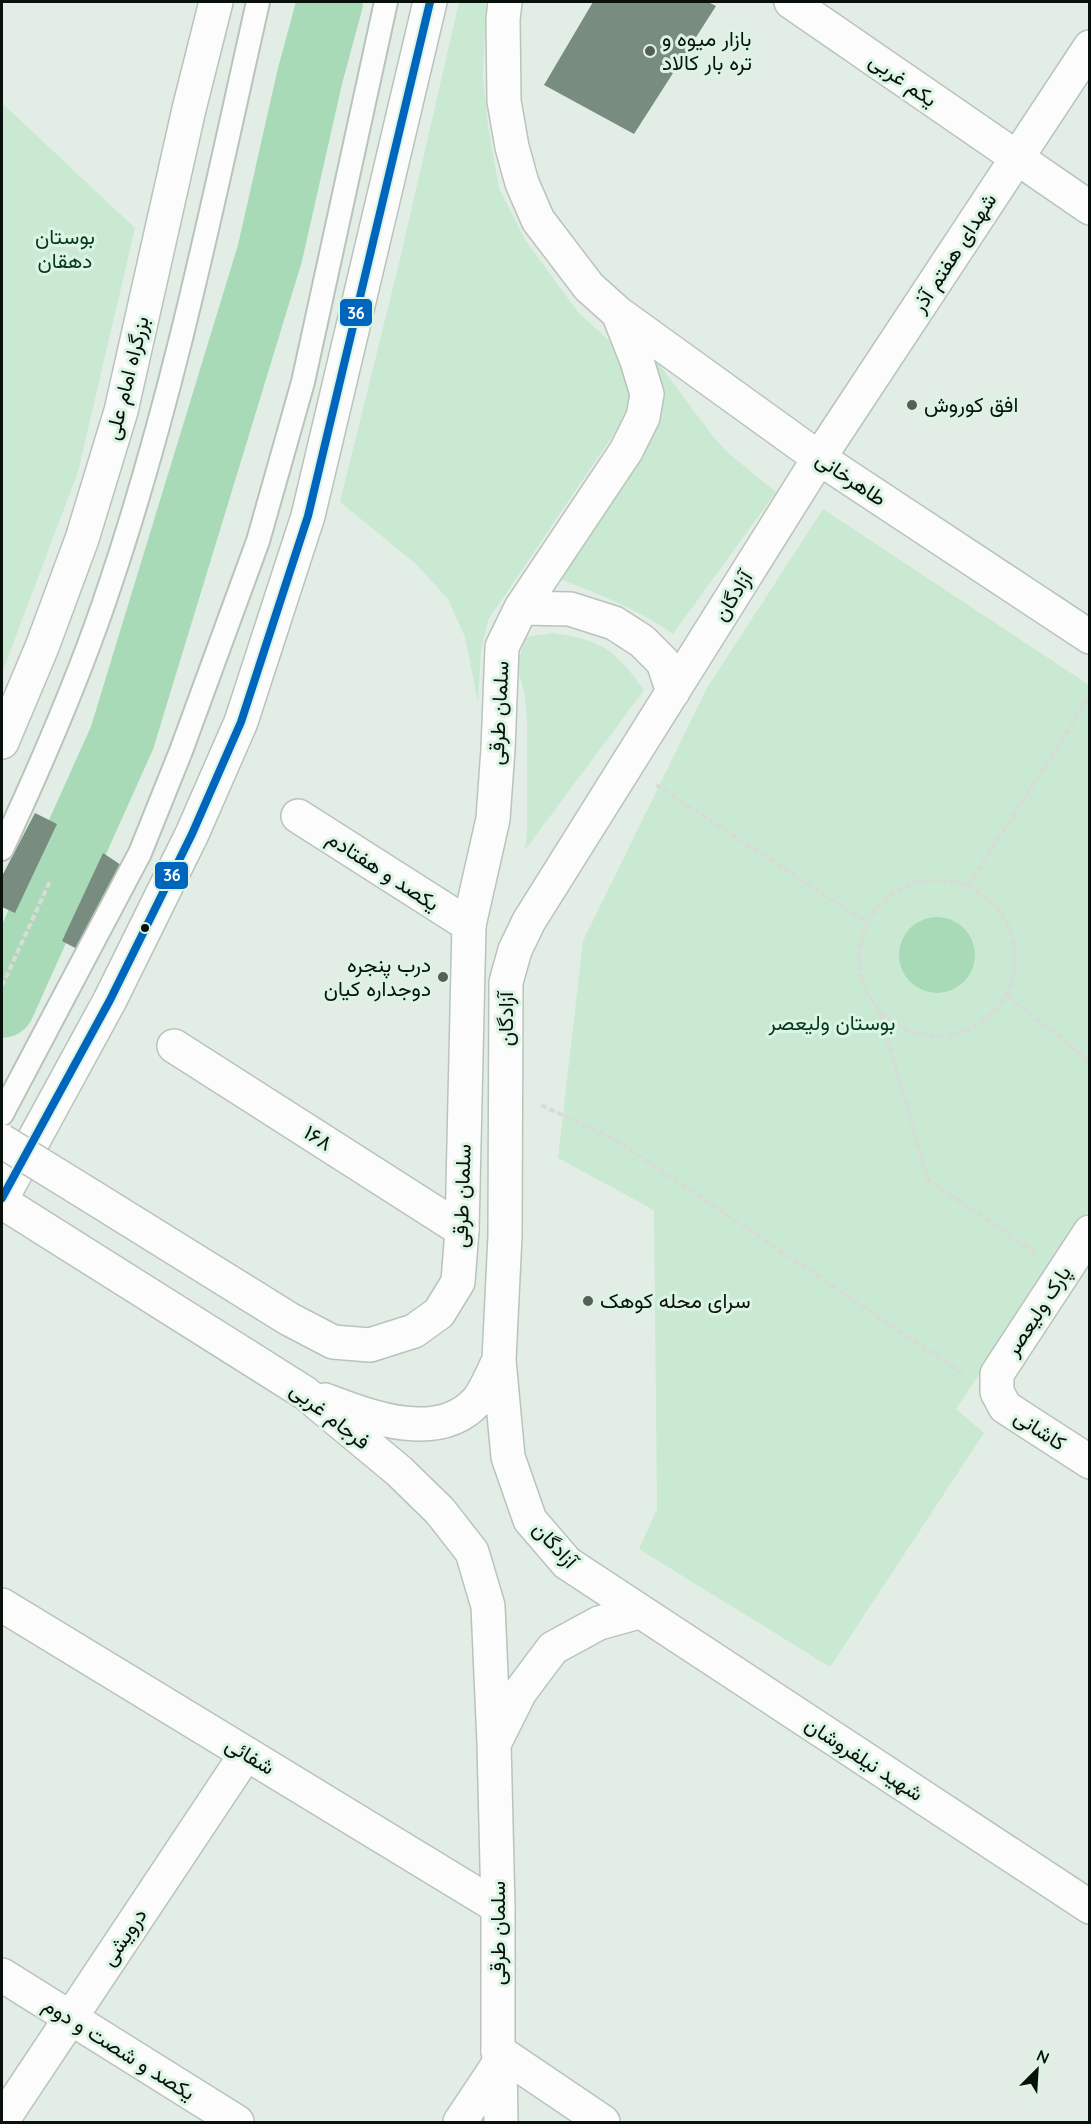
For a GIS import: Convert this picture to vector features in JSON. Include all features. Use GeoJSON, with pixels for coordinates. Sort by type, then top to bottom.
{"type":"FeatureCollection","features":[{"type":"Feature","properties":{"kind":"main road","name":"بزرگراه امام علی"},"geometry":{"type":"LineString","coordinates":[[2,742],[42,647],[82,539],[121,411],[189,109],[216,2]]}},
{"type":"Feature","properties":{"kind":"main road"},"geometry":{"type":"LineString","coordinates":[[2,1200],[110,1000],[192,834],[241,722],[308,516],[430,2]]}},
{"type":"Feature","properties":{"kind":"main road","name":"سلمان طرقی"},"geometry":{"type":"LineString","coordinates":[[2,1141],[289,1320],[333,1342],[370,1345],[414,1331],[439,1313],[458,1282],[462,1230],[469,925],[493,819],[502,647],[521,608],[626,451],[643,417],[646,394],[637,361],[618,313],[589,287],[538,220],[522,183],[512,147],[504,101],[503,19],[505,2]]}},
{"type":"Feature","properties":{"kind":"main road","name":"یکم غربی"},"geometry":{"type":"LineString","coordinates":[[791,2],[1089,208]]}},
{"type":"Feature","properties":{"kind":"main road","name":"شهدای هفتم آذر"},"geometry":{"type":"LineString","coordinates":[[819,458],[1089,47]]}},
{"type":"Feature","properties":{"kind":"main road","name":"طاهرخانی"},"geometry":{"type":"LineString","coordinates":[[618,313],[819,458],[1089,637]]}},
{"type":"Feature","properties":{"kind":"main road","name":"آزادگان"},"geometry":{"type":"LineString","coordinates":[[639,1612],[567,1563],[530,1520],[508,1457],[499,1360],[505,1236],[506,981],[515,950],[530,921],[819,458]]}},
{"type":"Feature","properties":{"kind":"main road"},"geometry":{"type":"LineString","coordinates":[[521,608],[570,609],[614,623],[642,641],[663,662],[673,692]]}},
{"type":"Feature","properties":{"kind":"main road","name":"یکصد و هفتادم"},"geometry":{"type":"LineString","coordinates":[[298,816],[469,925]]}},
{"type":"Feature","properties":{"kind":"main road","name":"۱۶۸"},"geometry":{"type":"LineString","coordinates":[[174,1046],[462,1230]]}},
{"type":"Feature","properties":{"kind":"main road","name":"فرجام غربی"},"geometry":{"type":"LineString","coordinates":[[2,1200],[304,1393],[399,1471],[440,1511],[472,1552],[488,1606],[495,1743]]}},
{"type":"Feature","properties":{"kind":"main road","name":"پارک ولیعصر"},"geometry":{"type":"LineString","coordinates":[[998,1395],[997,1374],[1089,1232]]}},
{"type":"Feature","properties":{"kind":"main road"},"geometry":{"type":"LineString","coordinates":[[304,1393],[359,1413],[411,1424],[451,1420],[478,1401],[499,1360]]}},
{"type":"Feature","properties":{"kind":"main road","name":"کاشانی"},"geometry":{"type":"LineString","coordinates":[[998,1395],[1005,1407],[1089,1462]]}},
{"type":"Feature","properties":{"kind":"main road","name":"شفائی"},"geometry":{"type":"LineString","coordinates":[[2,1605],[498,1907]]}},
{"type":"Feature","properties":{"kind":"main road"},"geometry":{"type":"LineString","coordinates":[[495,1743],[520,1692],[553,1648],[599,1623],[639,1612]]}},
{"type":"Feature","properties":{"kind":"main road","name":"شهید نیلفروشان"},"geometry":{"type":"LineString","coordinates":[[639,1612],[1089,1907]]}},
{"type":"Feature","properties":{"kind":"main road","name":"سلمان طرقی"},"geometry":{"type":"LineString","coordinates":[[495,1743],[501,2122]]}},
{"type":"Feature","properties":{"kind":"main road","name":"درویشی"},"geometry":{"type":"LineString","coordinates":[[2,2121],[246,1754]]}},
{"type":"Feature","properties":{"kind":"main road","name":"یکصد و شصت و دوم"},"geometry":{"type":"LineString","coordinates":[[2,1975],[237,2122]]}},
{"type":"Feature","properties":{"kind":"main road"},"geometry":{"type":"LineString","coordinates":[[460,2122],[499,2056],[603,2122]]}},
{"type":"Feature","properties":{"kind":"lane"},"geometry":{"type":"LineString","coordinates":[[2,849],[62,718],[110,586],[138,497],[188,308],[258,2]]}},
{"type":"Feature","properties":{"kind":"lane"},"geometry":{"type":"LineString","coordinates":[[2,1114],[140,853],[181,751],[258,541],[303,382],[386,2]]}},
{"type":"Feature","properties":{"kind":"path"},"geometry":{"type":"LineString","coordinates":[[968,886],[1089,696]]}},
{"type":"Feature","properties":{"kind":"path"},"geometry":{"type":"LineString","coordinates":[[626,766],[866,922]]}},
{"type":"Feature","properties":{"kind":"path"},"geometry":{"type":"LineString","coordinates":[[879,1012],[899,1027],[923,1036],[947,1036],[971,1030],[992,1015],[1007,996],[1015,971],[1015,945],[1006,921],[990,900],[968,886],[945,879],[921,881],[899,888],[880,903],[866,922],[859,945],[859,969],[866,993],[879,1012],[928,1180],[1053,1264],[1068,1265]]}},
{"type":"Feature","properties":{"kind":"path"},"geometry":{"type":"LineString","coordinates":[[2,986],[50,881]]}},
{"type":"Feature","properties":{"kind":"path"},"geometry":{"type":"LineString","coordinates":[[1007,996],[1089,1060]]}},
{"type":"Feature","properties":{"kind":"path"},"geometry":{"type":"LineString","coordinates":[[506,1088],[614,1138],[998,1395]]}},
{"type":"Feature","properties":{"kind":"green space"},"geometry":{"type":"Polygon","coordinates":[[[459,2],[486,2],[483,77],[488,126],[499,188],[525,240],[578,312],[619,350],[634,404],[488,620],[481,651],[478,702],[465,637],[448,599],[416,564],[340,502],[401,255],[459,2]]]}},
{"type":"Feature","properties":{"kind":"green space","name":"بوستان دهقان"},"geometry":{"type":"Polygon","coordinates":[[[2,103],[135,228],[78,472],[2,673],[2,103]]]}},
{"type":"Feature","properties":{"kind":"green space"},"geometry":{"type":"Polygon","coordinates":[[[650,352],[711,434],[728,453],[776,492],[673,634],[632,610],[560,579],[655,430],[665,394],[650,352]]]}},
{"type":"Feature","properties":{"kind":"green space","name":"بوستان ولیعصر"},"geometry":{"type":"Polygon","coordinates":[[[823,509],[1089,685],[1089,1210],[956,1409],[984,1433],[830,1667],[639,1549],[657,1509],[654,1210],[558,1158],[583,941],[707,688],[823,509]]]}},
{"type":"Feature","properties":{"kind":"green space"},"geometry":{"type":"Polygon","coordinates":[[[553,633],[585,640],[606,649],[624,665],[644,690],[525,850],[527,721],[525,697],[517,664],[526,637],[553,633]]]}},
{"type":"Feature","properties":{"kind":"shaded area"},"geometry":{"type":"Polygon","coordinates":[[[930,917],[944,917],[958,923],[969,934],[975,948],[972,970],[964,982],[944,993],[930,993],[916,987],[905,976],[899,962],[899,948],[905,934],[916,923],[930,917]]]}},
{"type":"Feature","properties":{"kind":"building"},"geometry":{"type":"Polygon","coordinates":[[[593,2],[708,2],[716,6],[634,134],[544,85],[593,2]]]}},
{"type":"Feature","properties":{"kind":"building"},"geometry":{"type":"Polygon","coordinates":[[[35,813],[57,824],[15,913],[2,907],[2,876],[35,813]]]}},
{"type":"Feature","properties":{"kind":"building"},"geometry":{"type":"Polygon","coordinates":[[[103,853],[121,865],[79,950],[62,941],[103,853]]]}},
{"type":"Feature","properties":{"kind":"waterway"},"geometry":{"type":"LineString","coordinates":[[2,1005],[122,738],[270,253],[310,76],[330,2]]}},
{"type":"Feature","properties":{"kind":"transit line","name":"36"},"geometry":{"type":"LineString","coordinates":[[2,1198],[110,1000],[192,834],[241,722],[308,516],[430,2]]}},
{"type":"Feature","properties":{"kind":"place","name":"بازار میوه و تره بار کالاد"},"geometry":{"type":"Point","coordinates":[650,51]}},
{"type":"Feature","properties":{"kind":"place","name":"افق کوروش"},"geometry":{"type":"Point","coordinates":[912,405]}},
{"type":"Feature","properties":{"kind":"place","name":"درب پنجره دوجداره کیان"},"geometry":{"type":"Point","coordinates":[443,977]}},
{"type":"Feature","properties":{"kind":"place","name":"سرای محله کوهک"},"geometry":{"type":"Point","coordinates":[588,1301]}}]}
